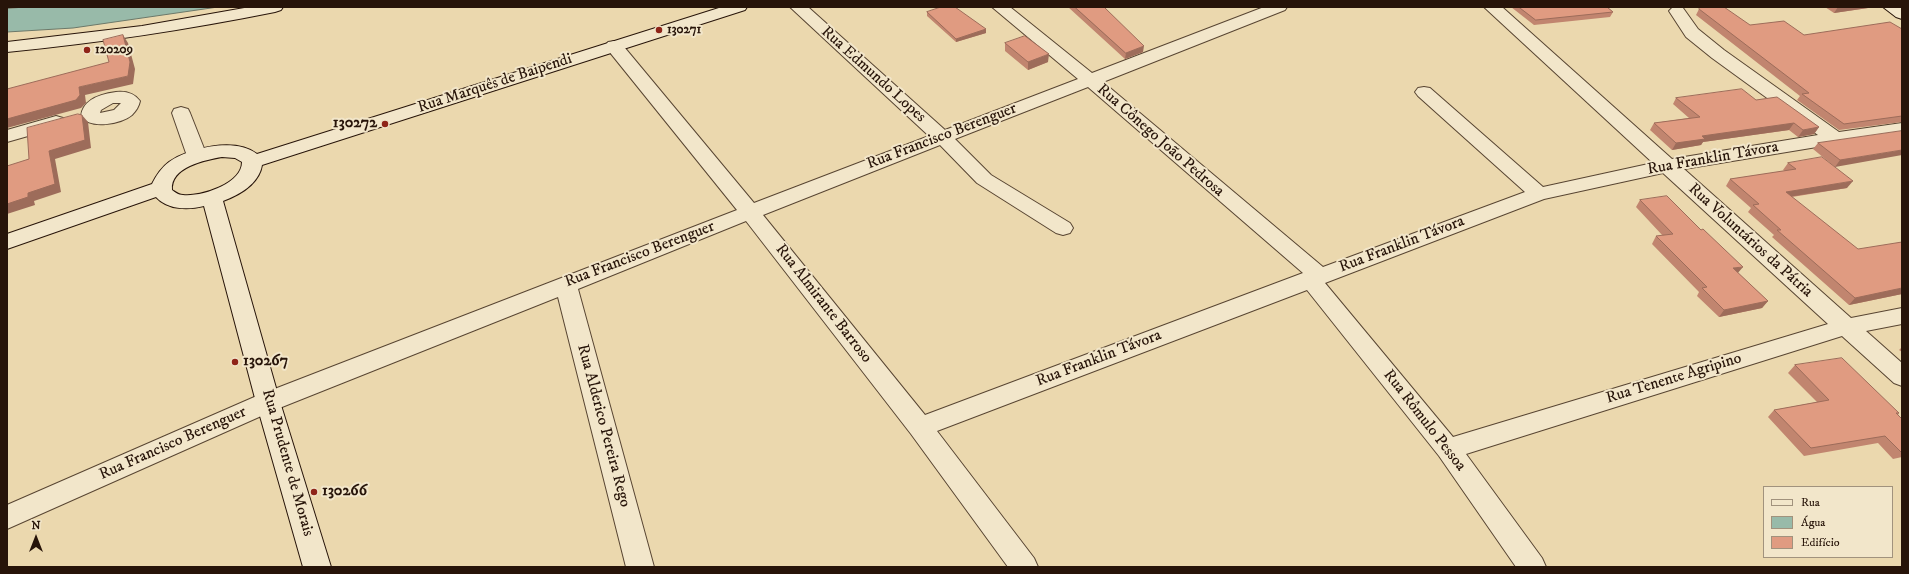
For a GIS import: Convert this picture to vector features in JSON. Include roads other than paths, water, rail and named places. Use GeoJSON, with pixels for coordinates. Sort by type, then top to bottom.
{"type":"FeatureCollection","features":[{"type":"Feature","properties":{"kind":"street"},"geometry":{"type":"LineString","coordinates":[[7,47],[109,36],[200,23],[275,7]]}},
{"type":"Feature","properties":{"kind":"street","name":"Rua Marquês de Baipendi"},"geometry":{"type":"LineString","coordinates":[[252,162],[739,7]]}},
{"type":"Feature","properties":{"kind":"street","name":"Rua Edmundo Lopes"},"geometry":{"type":"LineString","coordinates":[[798,7],[942,137],[984,180],[1063,228]]}},
{"type":"Feature","properties":{"kind":"street","name":"Rua Cônego João Pedrosa"},"geometry":{"type":"LineString","coordinates":[[1000,7],[1090,80],[1315,277]]}},
{"type":"Feature","properties":{"kind":"street","name":"Rua Francisco Berenguer"},"geometry":{"type":"LineString","coordinates":[[7,517],[268,402],[750,212],[1279,7]]}},
{"type":"Feature","properties":{"kind":"street","name":"Rua Voluntários da Pátria"},"geometry":{"type":"LineString","coordinates":[[1492,7],[1666,166],[1902,377]]}},
{"type":"Feature","properties":{"kind":"street"},"geometry":{"type":"LineString","coordinates":[[1891,7],[1902,14]]}},
{"type":"Feature","properties":{"kind":"street"},"geometry":{"type":"LineString","coordinates":[[1677,11],[1692,33],[1718,54],[1835,138]]}},
{"type":"Feature","properties":{"kind":"street","name":"Rua Almirante Barroso"},"geometry":{"type":"LineString","coordinates":[[614,46],[750,212],[920,426],[1024,567]]}},
{"type":"Feature","properties":{"kind":"street"},"geometry":{"type":"LineString","coordinates":[[1424,92],[1539,194]]}},
{"type":"Feature","properties":{"kind":"street"},"geometry":{"type":"LineString","coordinates":[[181,112],[197,156]]}},
{"type":"Feature","properties":{"kind":"street"},"geometry":{"type":"LineString","coordinates":[[7,136],[89,113]]}},
{"type":"Feature","properties":{"kind":"street","name":"Rua Franklin Távora"},"geometry":{"type":"LineString","coordinates":[[920,426],[1539,194],[1666,166],[1835,138],[1902,129]]}},
{"type":"Feature","properties":{"kind":"street"},"geometry":{"type":"LineString","coordinates":[[222,151],[233,151],[242,153],[252,162],[251,170],[242,181],[226,192],[212,198],[190,202],[172,200],[165,195],[161,188],[165,177],[171,171],[197,156],[222,151]]}},
{"type":"Feature","properties":{"kind":"street"},"geometry":{"type":"LineString","coordinates":[[7,242],[161,188]]}},
{"type":"Feature","properties":{"kind":"street","name":"Rua Prudente de Morais"},"geometry":{"type":"LineString","coordinates":[[212,198],[268,402],[317,567]]}},
{"type":"Feature","properties":{"kind":"street","name":"Rua Rômulo Pessoa"},"geometry":{"type":"LineString","coordinates":[[1315,277],[1448,449],[1532,567]]}},
{"type":"Feature","properties":{"kind":"street","name":"Rua Alderico Pereira Rego"},"geometry":{"type":"LineString","coordinates":[[566,285],[640,567]]}},
{"type":"Feature","properties":{"kind":"street","name":"Rua Tenente Agripino"},"geometry":{"type":"LineString","coordinates":[[1448,449],[1845,327],[1902,316]]}},
{"type":"Feature","properties":{"kind":"water"},"geometry":{"type":"Polygon","coordinates":[[[24,7],[218,7],[73,28],[7,32],[7,9],[24,7]]]}},
{"type":"Feature","properties":{"kind":"place","name":"130271"},"geometry":{"type":"Point","coordinates":[659,30]}},
{"type":"Feature","properties":{"kind":"place","name":"120209"},"geometry":{"type":"Point","coordinates":[87,50]}},
{"type":"Feature","properties":{"kind":"place","name":"130272"},"geometry":{"type":"Point","coordinates":[385,124]}},
{"type":"Feature","properties":{"kind":"place","name":"130267"},"geometry":{"type":"Point","coordinates":[235,362]}},
{"type":"Feature","properties":{"kind":"place","name":"130266"},"geometry":{"type":"Point","coordinates":[314,492]}}]}
